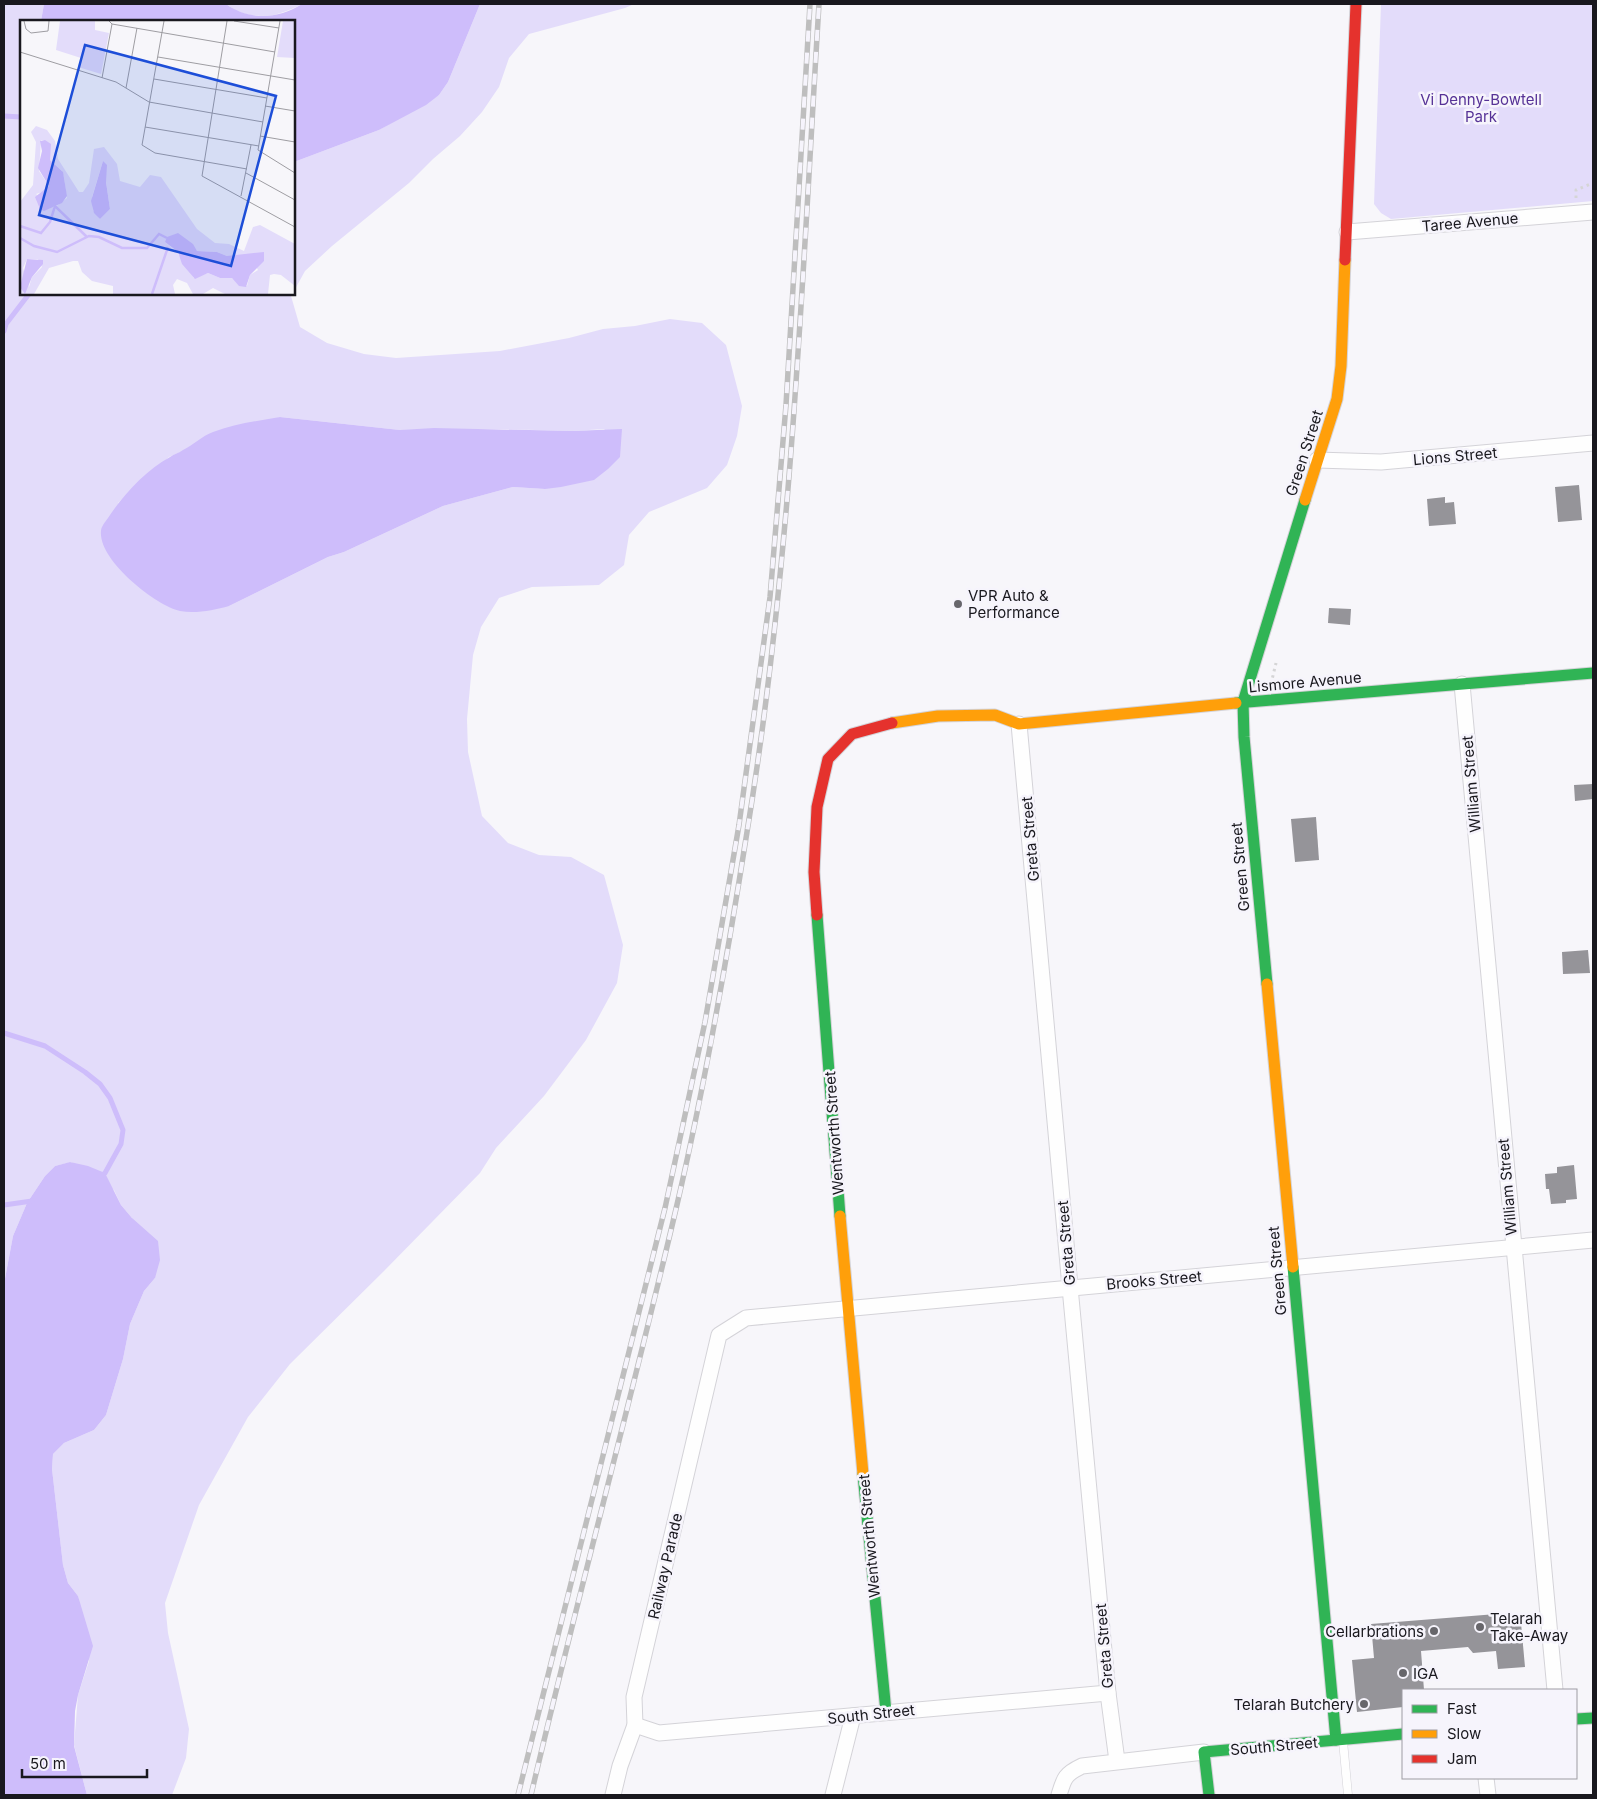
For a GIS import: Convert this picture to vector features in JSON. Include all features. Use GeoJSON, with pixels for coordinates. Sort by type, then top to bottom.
{"type":"FeatureCollection","features":[{"type":"Feature","properties":{"kind":"street","name":"Green Street"},"geometry":{"type":"LineString","coordinates":[[1339,1740],[1291,1268],[1244,737],[1243,702],[1337,399],[1341,366],[1356,4]]}},
{"type":"Feature","properties":{"kind":"street","name":"Taree Avenue"},"geometry":{"type":"LineString","coordinates":[[1347,232],[1593,212]]}},
{"type":"Feature","properties":{"kind":"street","name":"Lions Street"},"geometry":{"type":"LineString","coordinates":[[1317,460],[1381,462],[1593,443]]}},
{"type":"Feature","properties":{"kind":"street","name":"Lismore Avenue"},"geometry":{"type":"LineString","coordinates":[[1019,724],[1243,702],[1593,673]]}},
{"type":"Feature","properties":{"kind":"street","name":"William Street"},"geometry":{"type":"LineString","coordinates":[[1462,684],[1555,1689]]}},
{"type":"Feature","properties":{"kind":"street","name":"Wentworth Street"},"geometry":{"type":"LineString","coordinates":[[886,1712],[847,1308],[814,872],[817,806],[828,759],[852,734],[885,724],[938,716],[995,715],[1019,724]]}},
{"type":"Feature","properties":{"kind":"street","name":"Greta Street"},"geometry":{"type":"LineString","coordinates":[[1019,724],[1108,1693],[1117,1761]]}},
{"type":"Feature","properties":{"kind":"street","name":"Brooks Street"},"geometry":{"type":"LineString","coordinates":[[719,1335],[746,1318],[1593,1240]]}},
{"type":"Feature","properties":{"kind":"street","name":"Railway Parade"},"geometry":{"type":"LineString","coordinates":[[613,1795],[620,1766],[635,1726],[634,1697],[719,1335]]}},
{"type":"Feature","properties":{"kind":"street","name":"South Street"},"geometry":{"type":"LineString","coordinates":[[635,1726],[659,1733],[1108,1693]]}},
{"type":"Feature","properties":{"kind":"street"},"geometry":{"type":"LineString","coordinates":[[833,1795],[853,1716]]}},
{"type":"Feature","properties":{"kind":"street"},"geometry":{"type":"LineString","coordinates":[[1577,1719],[1593,1718]]}},
{"type":"Feature","properties":{"kind":"street","name":"South Street"},"geometry":{"type":"LineString","coordinates":[[1061,1789],[1070,1772],[1082,1766],[1204,1752],[1402,1734]]}},
{"type":"Feature","properties":{"kind":"street"},"geometry":{"type":"LineString","coordinates":[[1204,1752],[1209,1795]]}},
{"type":"Feature","properties":{"kind":"street"},"geometry":{"type":"LineString","coordinates":[[1486,1779],[1488,1795]]}},
{"type":"Feature","properties":{"kind":"lane"},"geometry":{"type":"LineString","coordinates":[[1339,1740],[1348,1795]]}},
{"type":"Feature","properties":{"kind":"path"},"geometry":{"type":"LineString","coordinates":[[1575,213],[1576,190],[1593,184]]}},
{"type":"Feature","properties":{"kind":"green space"},"geometry":{"type":"Polygon","coordinates":[[[4,4],[44,4],[41,20],[20,20],[20,295],[292,295],[300,327],[327,343],[364,354],[396,358],[500,351],[569,338],[603,329],[635,326],[670,319],[702,323],[726,345],[742,406],[737,436],[727,465],[707,488],[649,512],[629,535],[624,565],[599,585],[532,587],[499,598],[481,627],[473,655],[467,719],[468,752],[482,816],[508,843],[539,855],[571,857],[604,875],[623,945],[617,983],[586,1040],[544,1096],[496,1148],[480,1173],[290,1364],[248,1417],[199,1505],[165,1603],[168,1633],[189,1729],[186,1758],[172,1795],[87,1795],[74,1745],[78,1695],[89,1661],[78,1596],[68,1583],[63,1565],[52,1469],[53,1454],[64,1443],[94,1430],[106,1415],[123,1359],[130,1324],[144,1291],[155,1278],[132,1218],[121,1205],[114,1190],[71,1162],[55,1166],[45,1176],[27,1203],[13,1236],[4,1284],[4,4]],[[280,417],[169,457],[118,503],[229,606],[328,557],[344,552],[443,506],[513,487],[545,489],[605,429],[572,431],[503,429],[400,430],[280,417]]]}},
{"type":"Feature","properties":{"kind":"green space"},"geometry":{"type":"Polygon","coordinates":[[[226,4],[302,4],[273,15],[254,16],[235,10],[226,4]]]}},
{"type":"Feature","properties":{"kind":"green space"},"geometry":{"type":"Polygon","coordinates":[[[480,4],[634,4],[529,34],[509,58],[499,87],[482,112],[460,136],[409,183],[332,246],[305,271],[295,289],[295,162],[379,130],[439,95],[448,82],[480,4]]]}},
{"type":"Feature","properties":{"kind":"green space","name":"Vi Denny-Bowtell Park"},"geometry":{"type":"Polygon","coordinates":[[[1381,4],[1593,4],[1593,201],[1391,219],[1381,213],[1374,204],[1381,4]]]}},
{"type":"Feature","properties":{"kind":"shaded area"},"geometry":{"type":"Polygon","coordinates":[[[44,4],[226,4],[245,13],[264,16],[283,13],[302,4],[480,4],[448,82],[439,95],[426,105],[379,130],[295,162],[295,20],[41,20],[44,4]]]}},
{"type":"Feature","properties":{"kind":"shaded area"},"geometry":{"type":"Polygon","coordinates":[[[280,417],[400,430],[434,428],[572,431],[622,429],[620,457],[594,480],[545,489],[513,487],[443,506],[344,552],[328,557],[229,606],[199,612],[180,611],[157,600],[130,580],[109,555],[103,543],[101,531],[104,523],[128,492],[161,462],[209,434],[237,425],[280,417]]]}},
{"type":"Feature","properties":{"kind":"shaded area"},"geometry":{"type":"Polygon","coordinates":[[[70,1162],[88,1166],[105,1173],[121,1205],[132,1218],[158,1241],[160,1260],[155,1278],[144,1291],[130,1324],[123,1359],[106,1415],[94,1430],[64,1443],[53,1454],[52,1469],[63,1565],[68,1583],[78,1596],[93,1646],[75,1711],[74,1746],[87,1795],[4,1795],[4,1284],[13,1236],[27,1203],[45,1176],[55,1166],[70,1162]]]}},
{"type":"Feature","properties":{"kind":"building"},"geometry":{"type":"Polygon","coordinates":[[[1579,485],[1582,520],[1558,522],[1555,487],[1579,485]]]}},
{"type":"Feature","properties":{"kind":"building"},"geometry":{"type":"Polygon","coordinates":[[[1445,497],[1445,503],[1454,502],[1456,524],[1429,526],[1427,499],[1445,497]]]}},
{"type":"Feature","properties":{"kind":"building"},"geometry":{"type":"Polygon","coordinates":[[[1329,608],[1351,609],[1350,625],[1328,623],[1329,608]]]}},
{"type":"Feature","properties":{"kind":"building"},"geometry":{"type":"Polygon","coordinates":[[[1593,784],[1593,799],[1575,801],[1574,785],[1593,784]]]}},
{"type":"Feature","properties":{"kind":"building"},"geometry":{"type":"Polygon","coordinates":[[[1316,817],[1319,860],[1295,862],[1291,819],[1316,817]]]}},
{"type":"Feature","properties":{"kind":"building"},"geometry":{"type":"Polygon","coordinates":[[[1588,950],[1590,973],[1563,974],[1562,952],[1588,950]]]}},
{"type":"Feature","properties":{"kind":"building"},"geometry":{"type":"Polygon","coordinates":[[[1574,1165],[1577,1199],[1566,1200],[1566,1203],[1551,1204],[1549,1189],[1546,1189],[1545,1174],[1557,1173],[1557,1167],[1574,1165]]]}},
{"type":"Feature","properties":{"kind":"building"},"geometry":{"type":"Polygon","coordinates":[[[1509,1613],[1510,1624],[1521,1623],[1525,1667],[1498,1669],[1496,1651],[1473,1653],[1468,1647],[1421,1651],[1424,1689],[1402,1689],[1402,1707],[1357,1712],[1352,1660],[1374,1658],[1371,1624],[1509,1613]]]}},
{"type":"Feature","properties":{"kind":"waterway"},"geometry":{"type":"LineString","coordinates":[[4,116],[20,117]]}},
{"type":"Feature","properties":{"kind":"waterway"},"geometry":{"type":"LineString","coordinates":[[4,331],[6,324],[28,295]]}},
{"type":"Feature","properties":{"kind":"waterway"},"geometry":{"type":"LineString","coordinates":[[4,1033],[45,1046],[85,1072],[100,1084],[110,1098],[123,1130],[121,1144],[105,1173],[101,1176]]}},
{"type":"Feature","properties":{"kind":"waterway"},"geometry":{"type":"LineString","coordinates":[[4,1205],[32,1201]]}},
{"type":"Feature","properties":{"kind":"railway"},"geometry":{"type":"LineString","coordinates":[[518,1795],[665,1208],[705,1022],[739,825],[770,597],[786,405],[810,4]]}},
{"type":"Feature","properties":{"kind":"railway"},"geometry":{"type":"LineString","coordinates":[[531,1795],[687,1162],[706,1069],[739,880],[762,729],[775,626],[785,522],[801,315],[819,4]]}},
{"type":"Feature","properties":{"kind":"traffic: fast"},"geometry":{"type":"LineString","coordinates":[[1267,984],[1244,737],[1243,702],[1305,500]]}},
{"type":"Feature","properties":{"kind":"traffic: fast"},"geometry":{"type":"LineString","coordinates":[[1236,703],[1593,673]]}},
{"type":"Feature","properties":{"kind":"traffic: fast"},"geometry":{"type":"LineString","coordinates":[[817,915],[840,1216]]}},
{"type":"Feature","properties":{"kind":"traffic: fast"},"geometry":{"type":"LineString","coordinates":[[1293,1267],[1336,1740]]}},
{"type":"Feature","properties":{"kind":"traffic: fast"},"geometry":{"type":"LineString","coordinates":[[863,1474],[886,1712]]}},
{"type":"Feature","properties":{"kind":"traffic: fast"},"geometry":{"type":"LineString","coordinates":[[1577,1719],[1593,1718]]}},
{"type":"Feature","properties":{"kind":"traffic: fast"},"geometry":{"type":"LineString","coordinates":[[1209,1795],[1204,1752],[1402,1734]]}},
{"type":"Feature","properties":{"kind":"traffic: slow"},"geometry":{"type":"LineString","coordinates":[[1305,500],[1337,399],[1341,366],[1345,260]]}},
{"type":"Feature","properties":{"kind":"traffic: slow"},"geometry":{"type":"LineString","coordinates":[[892,723],[938,716],[995,715],[1019,724],[1236,703]]}},
{"type":"Feature","properties":{"kind":"traffic: slow"},"geometry":{"type":"LineString","coordinates":[[1267,984],[1293,1267]]}},
{"type":"Feature","properties":{"kind":"traffic: slow"},"geometry":{"type":"LineString","coordinates":[[840,1216],[863,1474]]}},
{"type":"Feature","properties":{"kind":"traffic: jam"},"geometry":{"type":"LineString","coordinates":[[1345,260],[1356,4]]}},
{"type":"Feature","properties":{"kind":"traffic: jam"},"geometry":{"type":"LineString","coordinates":[[817,915],[814,872],[817,807],[828,759],[852,734],[892,723]]}},
{"type":"Feature","properties":{"kind":"place","name":"VPR Auto & Performance"},"geometry":{"type":"Point","coordinates":[958,604]}},
{"type":"Feature","properties":{"kind":"place","name":"Telarah Take-Away"},"geometry":{"type":"Point","coordinates":[1480,1627]}},
{"type":"Feature","properties":{"kind":"place","name":"Cellarbrations"},"geometry":{"type":"Point","coordinates":[1434,1631]}},
{"type":"Feature","properties":{"kind":"place","name":"IGA"},"geometry":{"type":"Point","coordinates":[1403,1673]}},
{"type":"Feature","properties":{"kind":"place","name":"Telarah Butchery"},"geometry":{"type":"Point","coordinates":[1364,1704]}}]}
